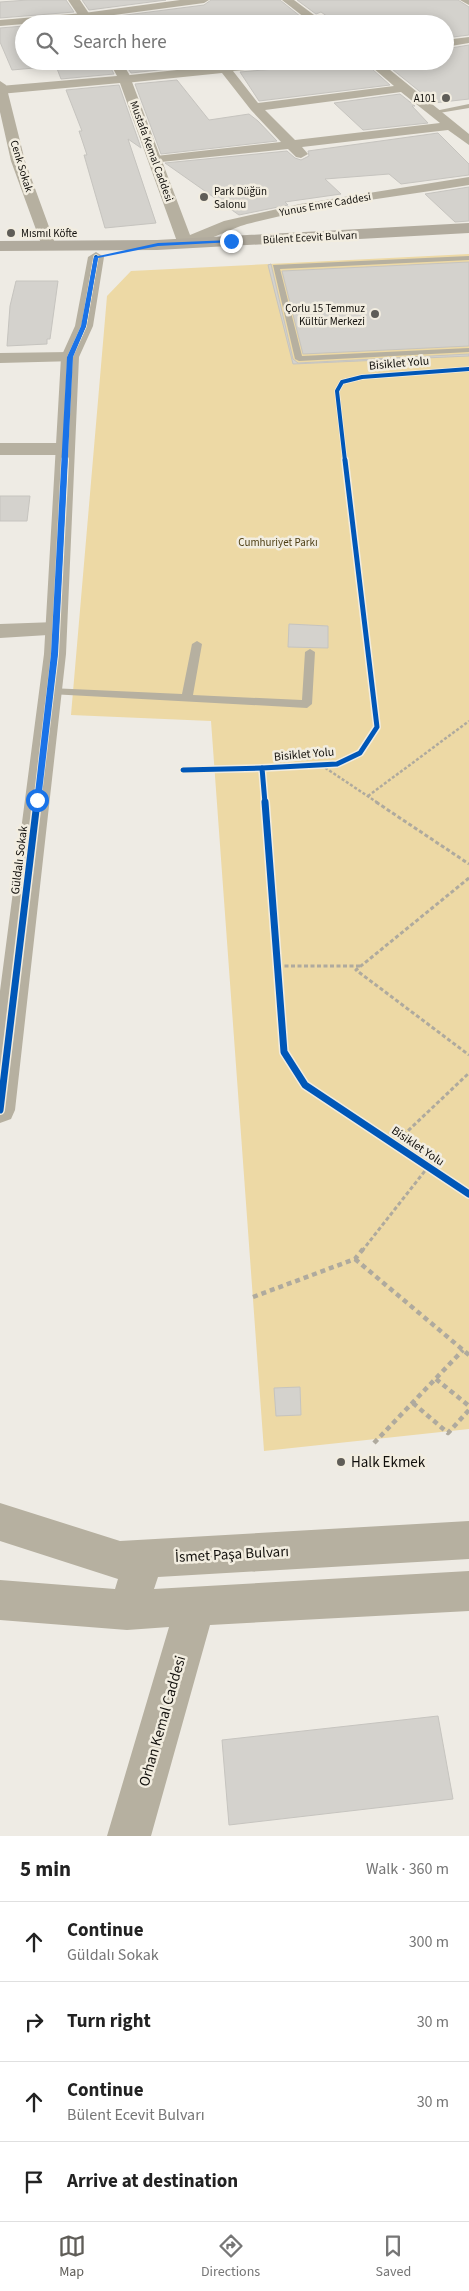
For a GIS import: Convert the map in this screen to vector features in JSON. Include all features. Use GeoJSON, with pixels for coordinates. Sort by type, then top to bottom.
{"type":"FeatureCollection","features":[{"type":"Feature","properties":{"kind":"main road","name":"Bülent Ecevit Bulvarı"},"geometry":{"type":"LineString","coordinates":[[96,257],[469,228]]}},
{"type":"Feature","properties":{"kind":"main road","name":"Bülent Ecevit Bulvarı"},"geometry":{"type":"LineString","coordinates":[[0,259],[49,252],[158,245],[186,249],[469,241]]}},
{"type":"Feature","properties":{"kind":"main road"},"geometry":{"type":"LineString","coordinates":[[49,252],[96,257],[158,245]]}},
{"type":"Feature","properties":{"kind":"main road","name":"Bülent Ecevit Bulvarı"},"geometry":{"type":"LineString","coordinates":[[0,246],[49,252]]}},
{"type":"Feature","properties":{"kind":"street"},"geometry":{"type":"LineString","coordinates":[[74,0],[84,15]]}},
{"type":"Feature","properties":{"kind":"street"},"geometry":{"type":"LineString","coordinates":[[116,15],[204,0]]}},
{"type":"Feature","properties":{"kind":"street"},"geometry":{"type":"LineString","coordinates":[[287,0],[308,15]]}},
{"type":"Feature","properties":{"kind":"street"},"geometry":{"type":"LineString","coordinates":[[0,23],[15,22]]}},
{"type":"Feature","properties":{"kind":"street"},"geometry":{"type":"LineString","coordinates":[[454,42],[469,40]]}},
{"type":"Feature","properties":{"kind":"street","name":"Mustafa Kemal Caddesi"},"geometry":{"type":"LineString","coordinates":[[120,70],[156,160],[186,249]]}},
{"type":"Feature","properties":{"kind":"street"},"geometry":{"type":"LineString","coordinates":[[1,88],[215,70]]}},
{"type":"Feature","properties":{"kind":"street"},"geometry":{"type":"LineString","coordinates":[[226,70],[255,107],[297,150]]}},
{"type":"Feature","properties":{"kind":"street"},"geometry":{"type":"LineString","coordinates":[[382,70],[469,141]]}},
{"type":"Feature","properties":{"kind":"street","name":"Cenk Sokak"},"geometry":{"type":"LineString","coordinates":[[1,88],[22,173],[49,252]]}},
{"type":"Feature","properties":{"kind":"street"},"geometry":{"type":"LineString","coordinates":[[255,107],[404,88]]}},
{"type":"Feature","properties":{"kind":"street"},"geometry":{"type":"LineString","coordinates":[[156,160],[297,150],[451,126]]}},
{"type":"Feature","properties":{"kind":"street"},"geometry":{"type":"LineString","coordinates":[[7,173],[22,173]]}},
{"type":"Feature","properties":{"kind":"street","name":"Yunus Emre Caddesi"},"geometry":{"type":"LineString","coordinates":[[186,249],[205,232],[232,223],[315,204],[469,181]]}},
{"type":"Feature","properties":{"kind":"street","name":"Güldalı Sokak"},"geometry":{"type":"LineString","coordinates":[[0,1110],[6,1016],[50,691],[56,629],[70,357],[84,326],[96,257]]}},
{"type":"Feature","properties":{"kind":"street"},"geometry":{"type":"LineString","coordinates":[[0,358],[70,357]]}},
{"type":"Feature","properties":{"kind":"street"},"geometry":{"type":"LineString","coordinates":[[0,449],[65,449]]}},
{"type":"Feature","properties":{"kind":"street"},"geometry":{"type":"LineString","coordinates":[[0,631],[56,629]]}},
{"type":"Feature","properties":{"kind":"street","name":"İsmet Paşa Bulvarı"},"geometry":{"type":"LineString","coordinates":[[0,1522],[120,1560],[469,1540]]}},
{"type":"Feature","properties":{"kind":"street"},"geometry":{"type":"LineString","coordinates":[[126,1610],[145,1559]]}},
{"type":"Feature","properties":{"kind":"street"},"geometry":{"type":"LineString","coordinates":[[0,1600],[126,1610],[469,1592]]}},
{"type":"Feature","properties":{"kind":"street","name":"Orhan Kemal Caddesi"},"geometry":{"type":"LineString","coordinates":[[129,1836],[196,1605]]}},
{"type":"Feature","properties":{"kind":"lane"},"geometry":{"type":"LineString","coordinates":[[433,112],[469,106]]}},
{"type":"Feature","properties":{"kind":"lane"},"geometry":{"type":"LineString","coordinates":[[469,258],[276,267],[299,359],[469,350]]}},
{"type":"Feature","properties":{"kind":"lane"},"geometry":{"type":"LineString","coordinates":[[187,698],[197,644]]}},
{"type":"Feature","properties":{"kind":"lane"},"geometry":{"type":"LineString","coordinates":[[50,691],[307,704],[310,652]]}},
{"type":"Feature","properties":{"kind":"path"},"geometry":{"type":"LineString","coordinates":[[368,796],[469,720]]}},
{"type":"Feature","properties":{"kind":"path"},"geometry":{"type":"LineString","coordinates":[[321,765],[469,864]]}},
{"type":"Feature","properties":{"kind":"path"},"geometry":{"type":"LineString","coordinates":[[469,878],[356,970],[469,1055]]}},
{"type":"Feature","properties":{"kind":"path"},"geometry":{"type":"LineString","coordinates":[[277,956],[278,976]]}},
{"type":"Feature","properties":{"kind":"path"},"geometry":{"type":"LineString","coordinates":[[278,966],[362,966]]}},
{"type":"Feature","properties":{"kind":"path"},"geometry":{"type":"LineString","coordinates":[[394,1144],[469,1073]]}},
{"type":"Feature","properties":{"kind":"path"},"geometry":{"type":"LineString","coordinates":[[253,1297],[355,1259],[428,1167]]}},
{"type":"Feature","properties":{"kind":"path"},"geometry":{"type":"LineString","coordinates":[[355,1259],[469,1355]]}},
{"type":"Feature","properties":{"kind":"path"},"geometry":{"type":"LineString","coordinates":[[374,1443],[463,1350]]}},
{"type":"Feature","properties":{"kind":"path"},"geometry":{"type":"LineString","coordinates":[[436,1379],[469,1406]]}},
{"type":"Feature","properties":{"kind":"path"},"geometry":{"type":"LineString","coordinates":[[413,1403],[448,1433],[469,1410]]}},
{"type":"Feature","properties":{"kind":"green space","name":"Cumhuriyet Parkı"},"geometry":{"type":"Polygon","coordinates":[[[469,254],[469,1429],[264,1451],[211,721],[71,715],[107,296],[131,271],[469,254]]]}},
{"type":"Feature","properties":{"kind":"building"},"geometry":{"type":"Polygon","coordinates":[[[66,0],[74,12],[15,15],[15,17],[0,18],[0,2],[66,0]]]}},
{"type":"Feature","properties":{"kind":"building"},"geometry":{"type":"Polygon","coordinates":[[[82,0],[166,0],[89,10],[82,0]]]}},
{"type":"Feature","properties":{"kind":"building"},"geometry":{"type":"Polygon","coordinates":[[[211,0],[280,0],[299,15],[126,15],[204,5],[211,0]]]}},
{"type":"Feature","properties":{"kind":"building"},"geometry":{"type":"Polygon","coordinates":[[[297,0],[458,0],[469,7],[469,35],[454,37],[454,15],[325,15],[321,12],[316,14],[297,0]]]}},
{"type":"Feature","properties":{"kind":"building"},"geometry":{"type":"Polygon","coordinates":[[[15,27],[15,70],[12,70],[0,42],[0,28],[15,27]]]}},
{"type":"Feature","properties":{"kind":"building"},"geometry":{"type":"Polygon","coordinates":[[[469,45],[469,99],[434,103],[393,70],[454,70],[454,48],[469,45]]]}},
{"type":"Feature","properties":{"kind":"building"},"geometry":{"type":"Polygon","coordinates":[[[58,70],[112,70],[114,74],[61,79],[58,70]]]}},
{"type":"Feature","properties":{"kind":"building"},"geometry":{"type":"Polygon","coordinates":[[[129,70],[158,70],[131,73],[129,70]]]}},
{"type":"Feature","properties":{"kind":"building"},"geometry":{"type":"Polygon","coordinates":[[[263,70],[373,70],[390,85],[259,101],[240,72],[263,70]]]}},
{"type":"Feature","properties":{"kind":"building"},"geometry":{"type":"Polygon","coordinates":[[[177,80],[209,120],[249,114],[277,141],[161,154],[135,84],[177,80]]]}},
{"type":"Feature","properties":{"kind":"building"},"geometry":{"type":"Polygon","coordinates":[[[119,85],[141,148],[128,139],[156,223],[105,228],[84,155],[87,155],[79,131],[82,131],[66,90],[119,85]]]}},
{"type":"Feature","properties":{"kind":"building"},"geometry":{"type":"Polygon","coordinates":[[[400,94],[415,106],[412,106],[428,123],[363,130],[334,103],[400,94]]]}},
{"type":"Feature","properties":{"kind":"building"},"geometry":{"type":"Polygon","coordinates":[[[438,133],[469,164],[469,175],[401,184],[389,174],[325,179],[341,194],[285,202],[288,205],[239,215],[165,163],[287,151],[295,158],[301,160],[309,156],[308,151],[438,133]]]}},
{"type":"Feature","properties":{"kind":"building"},"geometry":{"type":"Polygon","coordinates":[[[469,187],[469,221],[455,222],[425,194],[469,187]]]}},
{"type":"Feature","properties":{"kind":"building","name":"Çorlu 15 Temmuz Kültür Merkezi"},"geometry":{"type":"Polygon","coordinates":[[[469,262],[469,346],[303,354],[282,271],[469,262]]]}},
{"type":"Feature","properties":{"kind":"building"},"geometry":{"type":"Polygon","coordinates":[[[271,264],[293,359],[298,363],[469,354],[469,356],[293,364],[268,265],[271,264]]]}},
{"type":"Feature","properties":{"kind":"building"},"geometry":{"type":"Polygon","coordinates":[[[16,281],[58,281],[50,339],[47,339],[47,344],[7,346],[10,306],[16,281]]]}},
{"type":"Feature","properties":{"kind":"building"},"geometry":{"type":"Polygon","coordinates":[[[0,496],[30,496],[27,521],[0,521],[0,496]]]}},
{"type":"Feature","properties":{"kind":"building"},"geometry":{"type":"Polygon","coordinates":[[[289,624],[328,626],[328,648],[288,647],[289,624]]]}},
{"type":"Feature","properties":{"kind":"building"},"geometry":{"type":"Polygon","coordinates":[[[300,1387],[301,1415],[276,1416],[274,1388],[300,1387]]]}},
{"type":"Feature","properties":{"kind":"building"},"geometry":{"type":"Polygon","coordinates":[[[438,1716],[453,1799],[229,1825],[222,1740],[438,1716]]]}},
{"type":"Feature","properties":{"kind":"cycle path"},"geometry":{"type":"LineString","coordinates":[[0,1110],[55,654],[70,357],[84,326],[96,257]]}},
{"type":"Feature","properties":{"kind":"cycle path","name":"Bisiklet Yolu"},"geometry":{"type":"LineString","coordinates":[[469,369],[362,377],[342,382],[337,391],[377,727],[360,753],[337,764],[262,768],[284,1052],[305,1085],[469,1194]]}},
{"type":"Feature","properties":{"kind":"cycle path"},"geometry":{"type":"LineString","coordinates":[[183,770],[262,768]]}},
{"type":"Feature","properties":{"kind":"place","name":"A101"},"geometry":{"type":"Point","coordinates":[446,98]}},
{"type":"Feature","properties":{"kind":"place","name":"Park Düğün Salonu"},"geometry":{"type":"Point","coordinates":[204,197]}},
{"type":"Feature","properties":{"kind":"place","name":"Mısmıl Köfte"},"geometry":{"type":"Point","coordinates":[11,233]}},
{"type":"Feature","properties":{"kind":"place","name":"Çorlu 15 Temmuz Kültür Merkezi"},"geometry":{"type":"Point","coordinates":[375,314]}},
{"type":"Feature","properties":{"kind":"place","name":"Halk Ekmek"},"geometry":{"type":"Point","coordinates":[341,1462]}},
{"type":"Feature","properties":{"kind":"route"},"geometry":{"type":"LineString","coordinates":[[37,800],[55,654],[70,357],[84,326],[96,257],[158,245],[231,241]]}}]}
